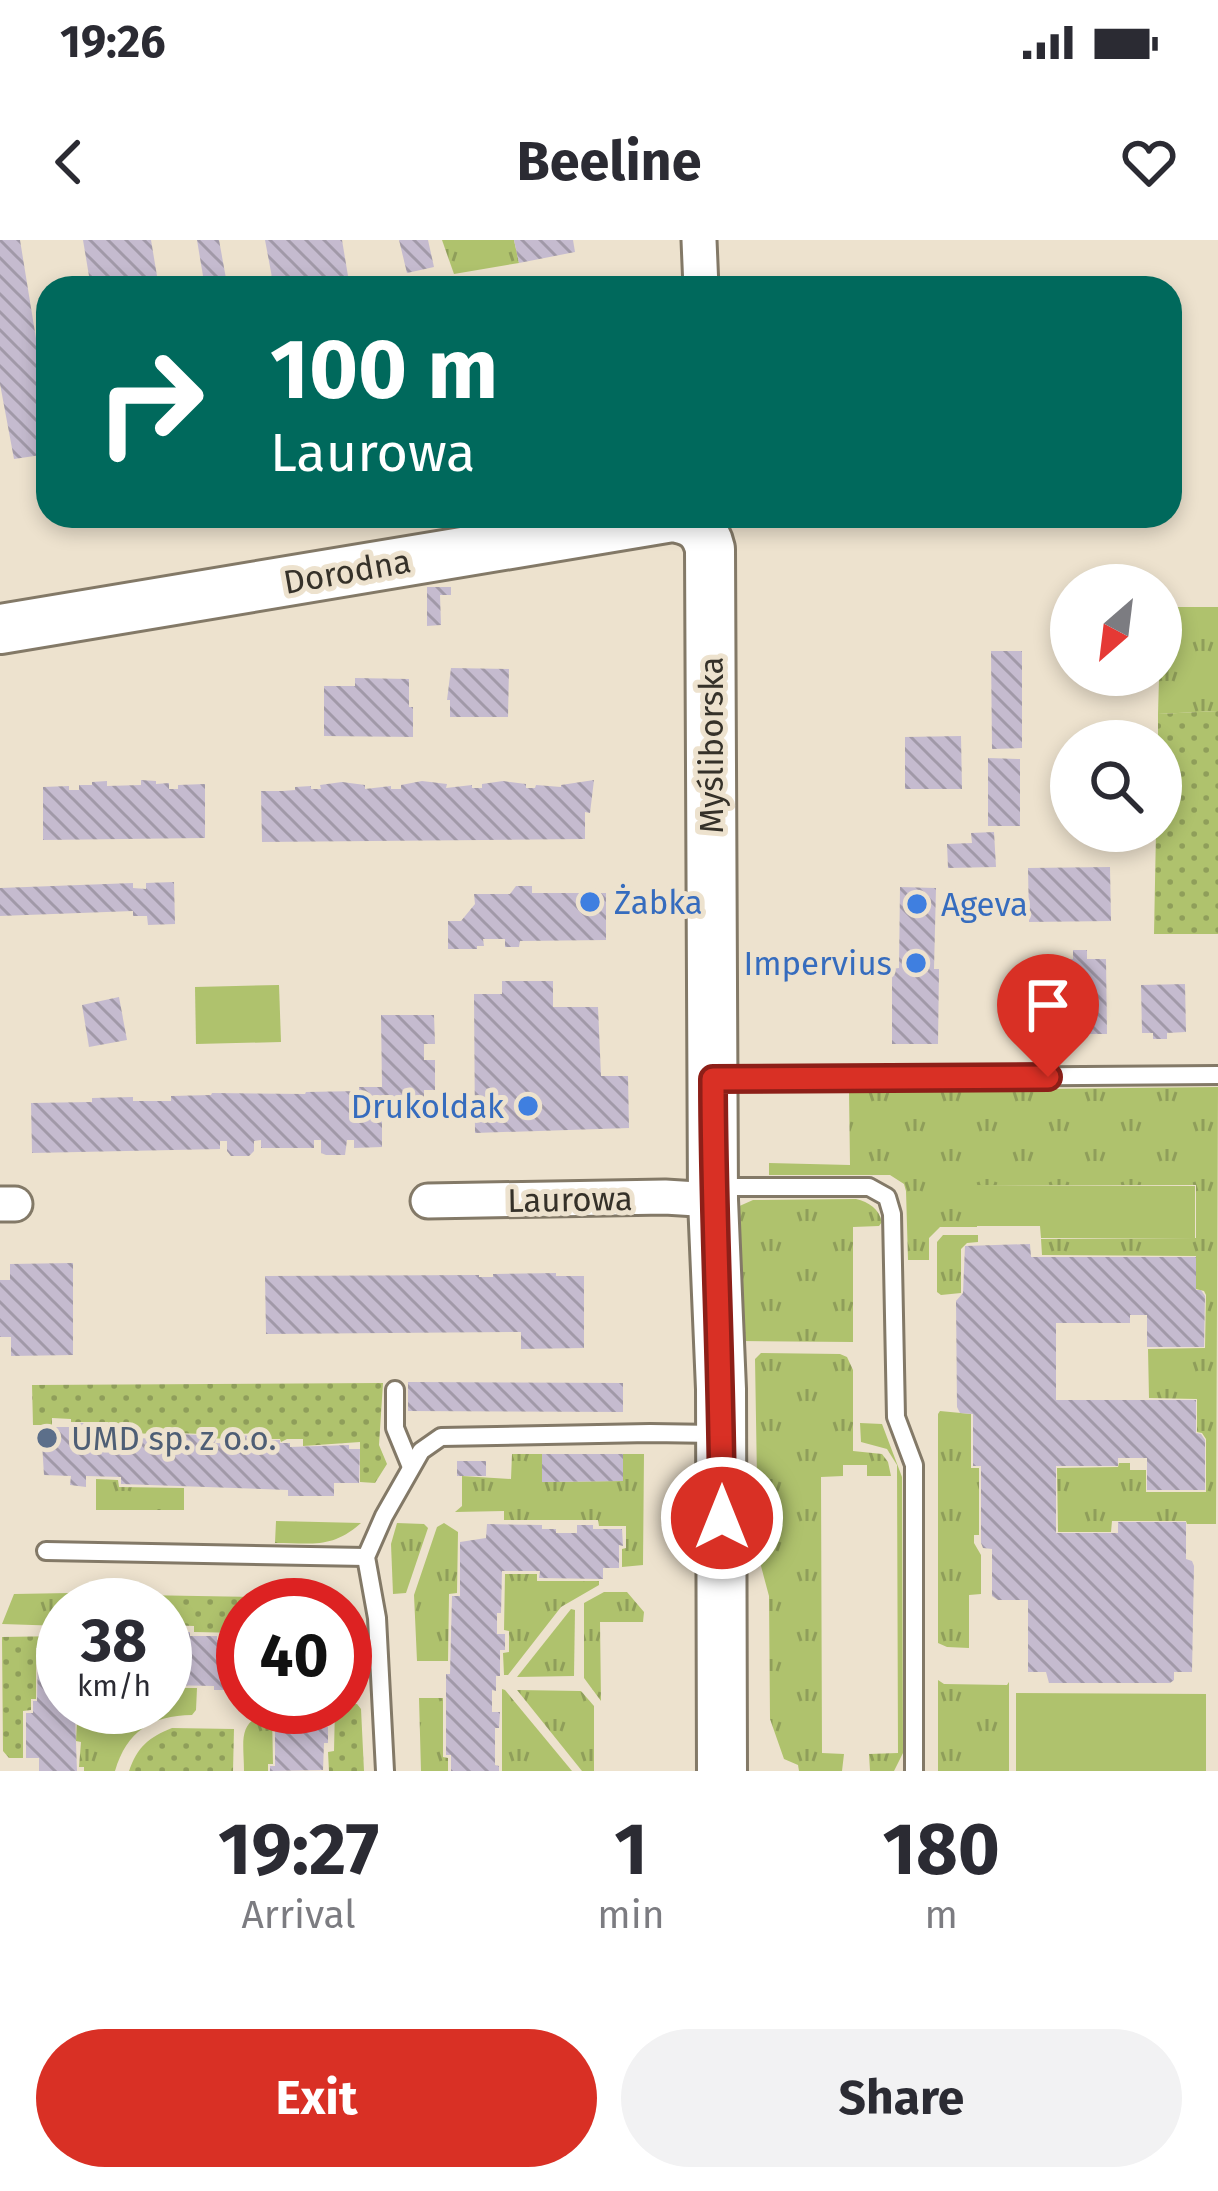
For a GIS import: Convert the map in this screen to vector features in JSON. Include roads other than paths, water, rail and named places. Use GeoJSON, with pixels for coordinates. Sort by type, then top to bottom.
{"type":"FeatureCollection","features":[{"type":"Feature","properties":{"kind":"street"},"geometry":{"type":"LineString","coordinates":[[699,240],[700,276]]}},
{"type":"Feature","properties":{"kind":"street","name":"Dorodna"},"geometry":{"type":"LineString","coordinates":[[0,628],[605,528]]}},
{"type":"Feature","properties":{"kind":"street","name":"Myśliborska"},"geometry":{"type":"LineString","coordinates":[[701,528],[710,549],[722,1771]]}},
{"type":"Feature","properties":{"kind":"street","name":"Laurowa"},"geometry":{"type":"LineString","coordinates":[[428,1201],[713,1194]]}},
{"type":"Feature","properties":{"kind":"lane"},"geometry":{"type":"LineString","coordinates":[[713,1079],[1218,1075]]}},
{"type":"Feature","properties":{"kind":"lane"},"geometry":{"type":"LineString","coordinates":[[713,1194],[869,1187],[887,1197],[892,1214],[896,1418],[914,1465],[914,1771]]}},
{"type":"Feature","properties":{"kind":"lane"},"geometry":{"type":"LineString","coordinates":[[395,1390],[395,1429],[411,1467]]}},
{"type":"Feature","properties":{"kind":"lane"},"geometry":{"type":"LineString","coordinates":[[385,1771],[377,1618],[366,1557],[421,1451],[441,1437],[721,1434]]}},
{"type":"Feature","properties":{"kind":"lane"},"geometry":{"type":"LineString","coordinates":[[46,1551],[366,1557]]}},
{"type":"Feature","properties":{"kind":"place","name":"Żabka"},"geometry":{"type":"Point","coordinates":[590,902]}},
{"type":"Feature","properties":{"kind":"place","name":"Ageva"},"geometry":{"type":"Point","coordinates":[917,904]}},
{"type":"Feature","properties":{"kind":"place","name":"Impervius"},"geometry":{"type":"Point","coordinates":[916,963]}},
{"type":"Feature","properties":{"kind":"place","name":"Drukoldak"},"geometry":{"type":"Point","coordinates":[528,1106]}},
{"type":"Feature","properties":{"kind":"place","name":"UMD sp. z o.o."},"geometry":{"type":"Point","coordinates":[47,1438]}}]}
